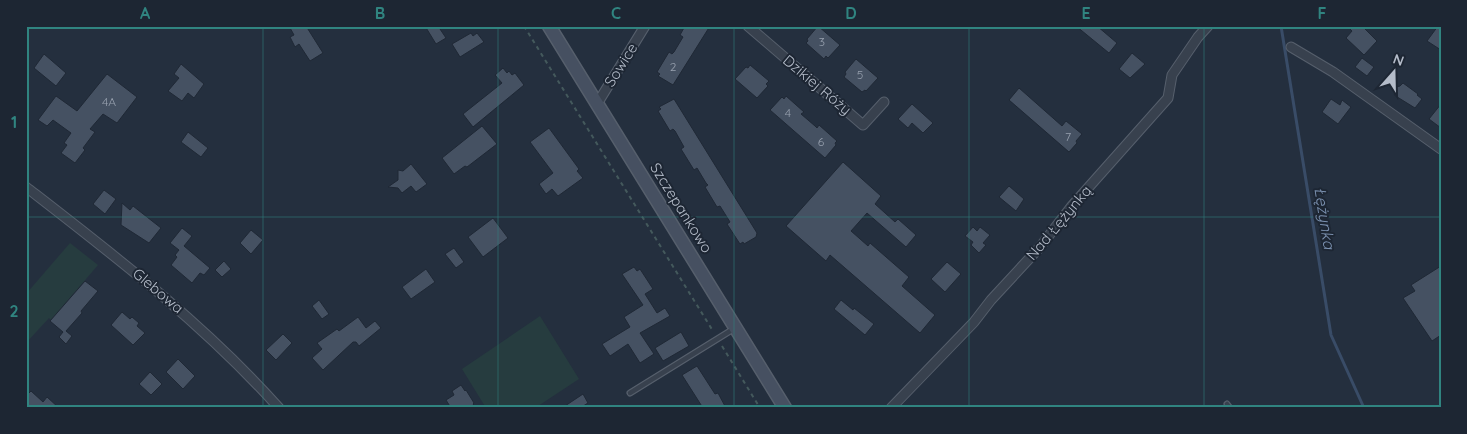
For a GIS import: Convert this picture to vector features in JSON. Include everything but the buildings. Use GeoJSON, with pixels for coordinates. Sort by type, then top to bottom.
{"type":"FeatureCollection","features":[{"type":"Feature","properties":{"kind":"street","name":"Szczepankowo"},"geometry":{"type":"LineString","coordinates":[[549,26],[785,408]]}},
{"type":"Feature","properties":{"kind":"street","name":"Sowice"},"geometry":{"type":"LineString","coordinates":[[597,104],[644,26]]}},
{"type":"Feature","properties":{"kind":"street","name":"Dzikiej Róży"},"geometry":{"type":"LineString","coordinates":[[748,26],[863,125],[884,102]]}},
{"type":"Feature","properties":{"kind":"street","name":"Nad Łężynką"},"geometry":{"type":"LineString","coordinates":[[891,408],[974,322],[991,300],[1040,247],[1071,207],[1168,98],[1172,75],[1198,36],[1208,26]]}},
{"type":"Feature","properties":{"kind":"street"},"geometry":{"type":"LineString","coordinates":[[1291,47],[1333,72],[1441,149]]}},
{"type":"Feature","properties":{"kind":"street","name":"Glebowa"},"geometry":{"type":"LineString","coordinates":[[26,188],[128,266],[176,306],[231,357],[279,408]]}},
{"type":"Feature","properties":{"kind":"lane"},"geometry":{"type":"LineString","coordinates":[[630,393],[736,328]]}},
{"type":"Feature","properties":{"kind":"path"},"geometry":{"type":"LineString","coordinates":[[524,26],[760,408]]}},
{"type":"Feature","properties":{"kind":"green space"},"geometry":{"type":"Polygon","coordinates":[[[70,243],[98,265],[51,320],[49,318],[26,343],[26,294],[70,243]]]}},
{"type":"Feature","properties":{"kind":"green space"},"geometry":{"type":"Polygon","coordinates":[[[540,316],[579,379],[535,408],[486,408],[462,369],[540,316]]]}},
{"type":"Feature","properties":{"kind":"waterway","name":"Łężynka"},"geometry":{"type":"LineString","coordinates":[[1281,26],[1331,335],[1364,408]]}}]}
